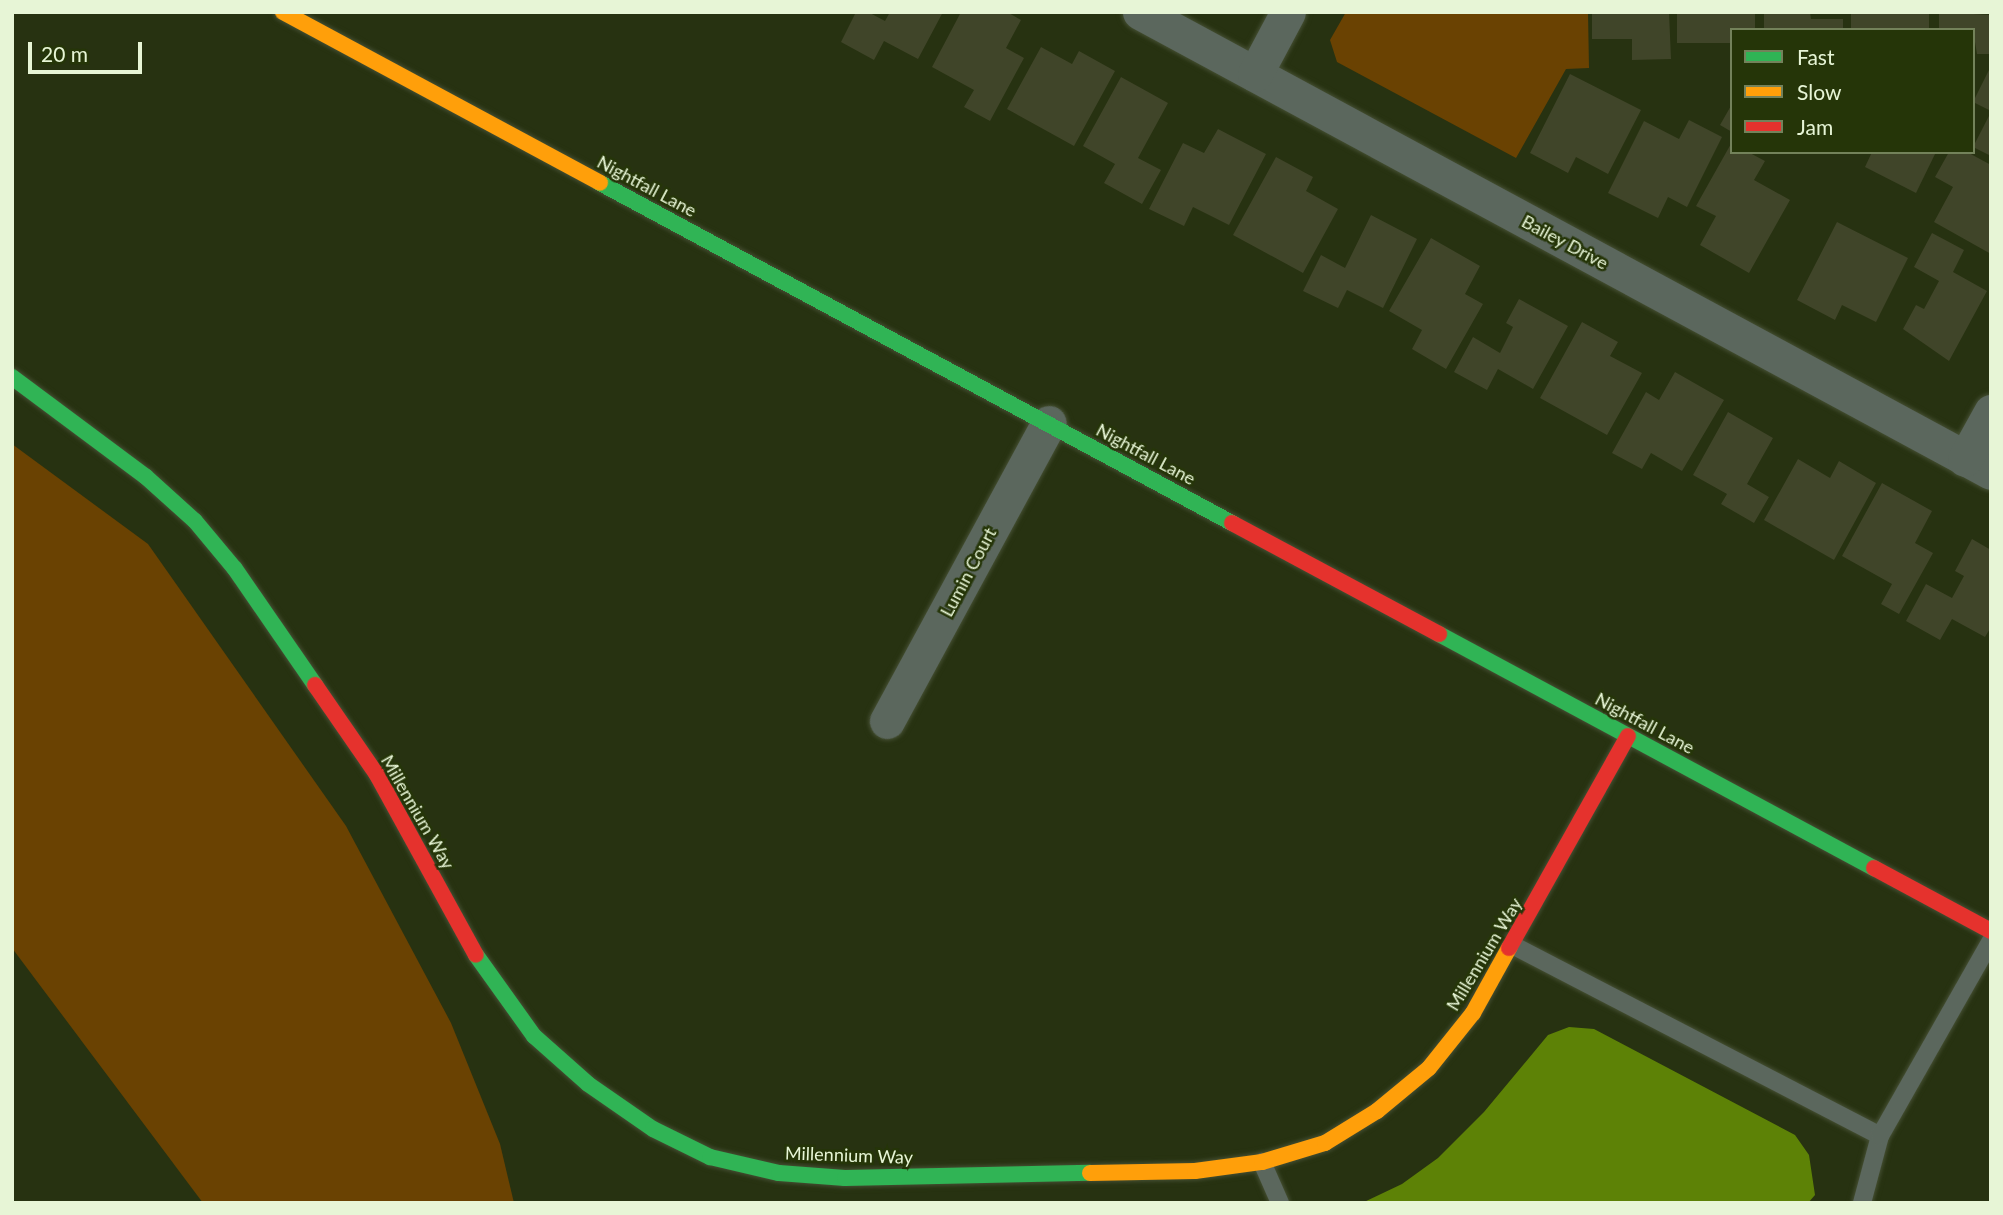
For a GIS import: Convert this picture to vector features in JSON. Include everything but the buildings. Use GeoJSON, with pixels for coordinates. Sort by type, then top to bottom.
{"type":"FeatureCollection","features":[{"type":"Feature","properties":{"kind":"street","name":"Nightfall Lane"},"geometry":{"type":"LineString","coordinates":[[283,12],[1991,931]]}},
{"type":"Feature","properties":{"kind":"street","name":"Bailey Drive"},"geometry":{"type":"LineString","coordinates":[[1140,12],[1978,465]]}},
{"type":"Feature","properties":{"kind":"street"},"geometry":{"type":"LineString","coordinates":[[1255,74],[1288,12]]}},
{"type":"Feature","properties":{"kind":"street","name":"Millennium Way"},"geometry":{"type":"LineString","coordinates":[[12,377],[145,476],[195,522],[235,569],[377,775],[487,975],[534,1036],[587,1084],[653,1129],[710,1157],[779,1173],[845,1178],[1195,1171],[1262,1162],[1325,1143],[1377,1111],[1429,1068],[1473,1013],[1514,946],[1628,736]]}},
{"type":"Feature","properties":{"kind":"street"},"geometry":{"type":"LineString","coordinates":[[1978,465],[1991,412]]}},
{"type":"Feature","properties":{"kind":"street","name":"Lumin Court"},"geometry":{"type":"LineString","coordinates":[[887,721],[1049,423]]}},
{"type":"Feature","properties":{"kind":"lane"},"geometry":{"type":"LineString","coordinates":[[1861,1203],[1881,1136],[1991,941]]}},
{"type":"Feature","properties":{"kind":"lane"},"geometry":{"type":"LineString","coordinates":[[1514,946],[1881,1136]]}},
{"type":"Feature","properties":{"kind":"lane"},"geometry":{"type":"LineString","coordinates":[[1262,1162],[1280,1203]]}},
{"type":"Feature","properties":{"kind":"shaded area"},"geometry":{"type":"Polygon","coordinates":[[[1346,12],[1588,12],[1589,68],[1566,69],[1516,158],[1337,62],[1330,40],[1346,12]]]}},
{"type":"Feature","properties":{"kind":"shaded area"},"geometry":{"type":"Polygon","coordinates":[[[12,444],[148,544],[346,826],[451,1023],[500,1144],[514,1203],[203,1203],[12,948],[12,444]]]}},
{"type":"Feature","properties":{"kind":"shaded area"},"geometry":{"type":"Polygon","coordinates":[[[1569,1027],[1594,1029],[1795,1135],[1809,1155],[1815,1195],[1808,1203],[1362,1203],[1402,1184],[1438,1158],[1484,1112],[1548,1035],[1569,1027]]]}},
{"type":"Feature","properties":{"kind":"traffic: fast"},"geometry":{"type":"LineString","coordinates":[[600,183],[1232,523]]}},
{"type":"Feature","properties":{"kind":"traffic: fast"},"geometry":{"type":"LineString","coordinates":[[12,377],[145,476],[195,521],[235,569],[315,685]]}},
{"type":"Feature","properties":{"kind":"traffic: fast"},"geometry":{"type":"LineString","coordinates":[[1439,634],[1874,868]]}},
{"type":"Feature","properties":{"kind":"traffic: fast"},"geometry":{"type":"LineString","coordinates":[[476,955],[534,1036],[588,1084],[653,1129],[710,1157],[779,1173],[845,1178],[1090,1173]]}},
{"type":"Feature","properties":{"kind":"traffic: slow"},"geometry":{"type":"LineString","coordinates":[[283,12],[600,183]]}},
{"type":"Feature","properties":{"kind":"traffic: slow"},"geometry":{"type":"LineString","coordinates":[[1090,1173],[1195,1171],[1262,1162],[1325,1143],[1377,1111],[1429,1068],[1473,1013],[1509,948]]}},
{"type":"Feature","properties":{"kind":"traffic: jam"},"geometry":{"type":"LineString","coordinates":[[1232,523],[1439,634]]}},
{"type":"Feature","properties":{"kind":"traffic: jam"},"geometry":{"type":"LineString","coordinates":[[315,685],[377,775],[476,955]]}},
{"type":"Feature","properties":{"kind":"traffic: jam"},"geometry":{"type":"LineString","coordinates":[[1509,948],[1628,736]]}},
{"type":"Feature","properties":{"kind":"traffic: jam"},"geometry":{"type":"LineString","coordinates":[[1874,868],[1991,931]]}}]}
